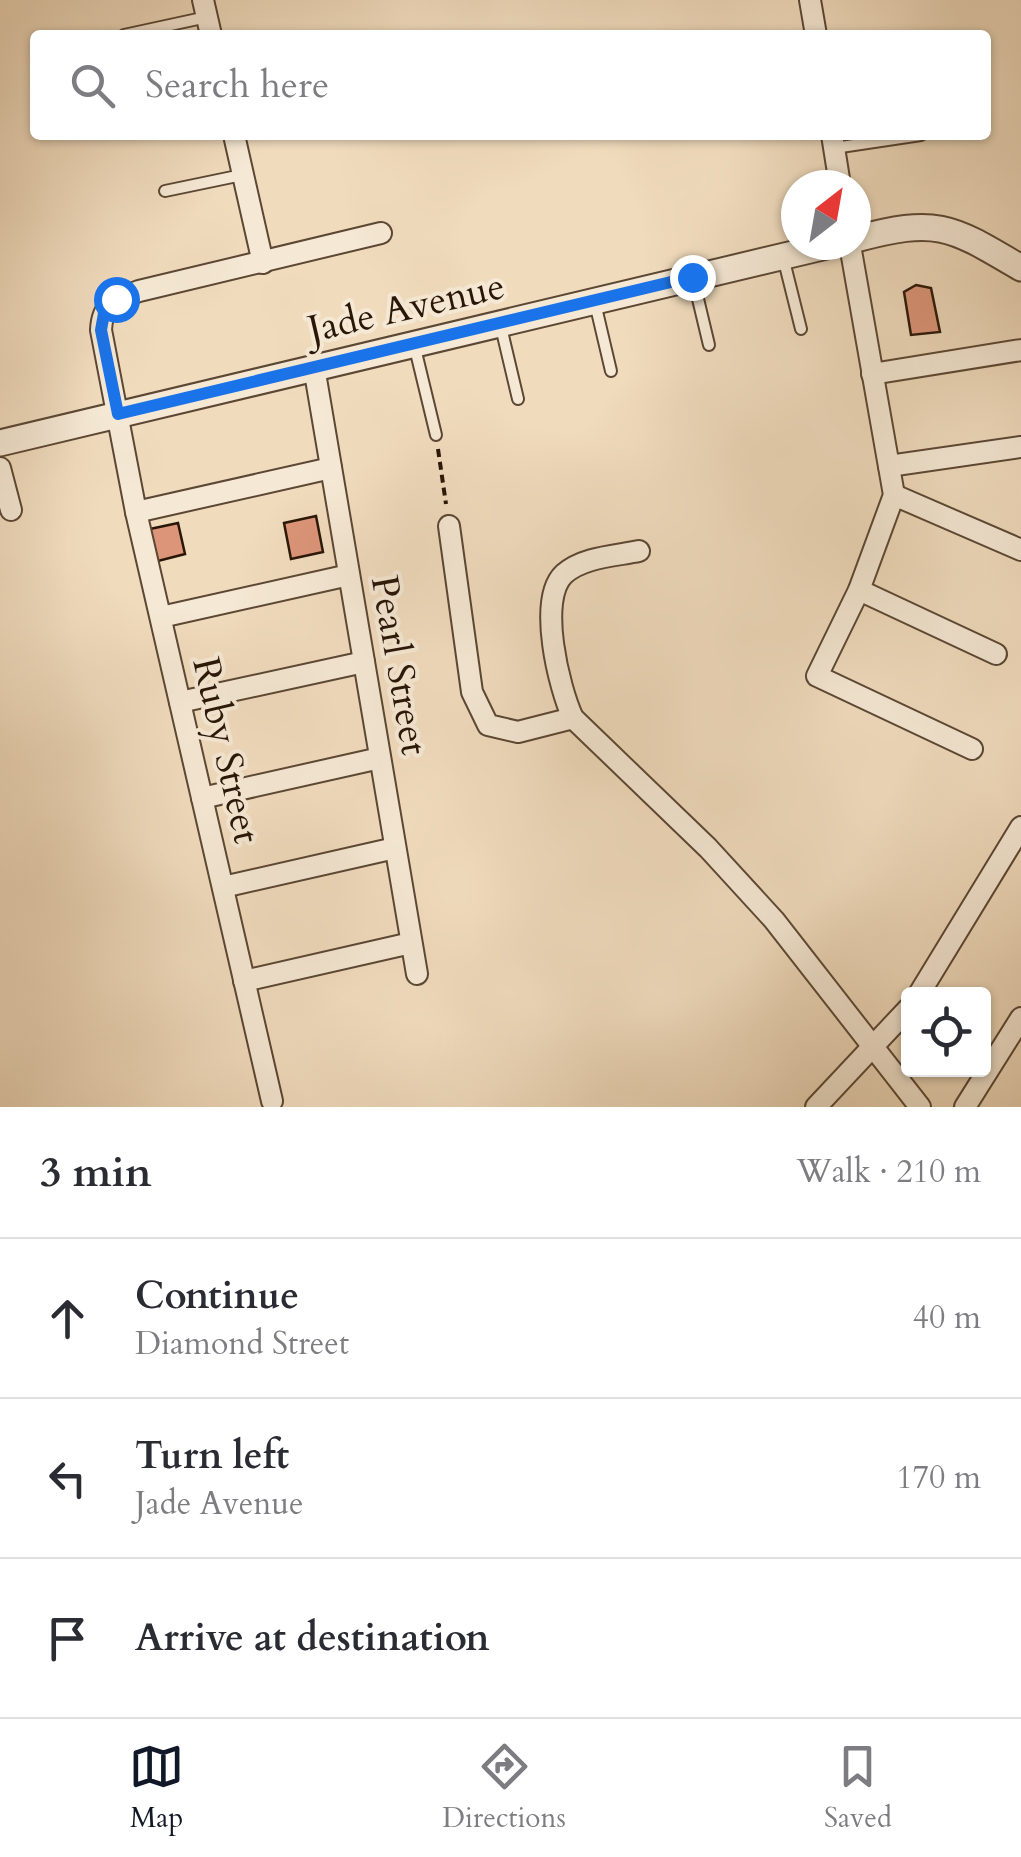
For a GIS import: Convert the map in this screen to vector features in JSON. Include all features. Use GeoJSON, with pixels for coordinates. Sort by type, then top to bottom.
{"type":"FeatureCollection","features":[{"type":"Feature","properties":{"kind":"street"},"geometry":{"type":"LineString","coordinates":[[810,0],[815,30]]}},
{"type":"Feature","properties":{"kind":"street"},"geometry":{"type":"LineString","coordinates":[[235,140],[264,263],[381,234]]}},
{"type":"Feature","properties":{"kind":"street"},"geometry":{"type":"LineString","coordinates":[[833,142],[838,170]]}},
{"type":"Feature","properties":{"kind":"street"},"geometry":{"type":"LineString","coordinates":[[871,235],[914,225],[954,231],[1021,268]]}},
{"type":"Feature","properties":{"kind":"street","name":"Jade Avenue"},"geometry":{"type":"LineString","coordinates":[[0,443],[781,257]]}},
{"type":"Feature","properties":{"kind":"street"},"geometry":{"type":"LineString","coordinates":[[853,260],[894,495],[858,590],[817,676],[972,749]]}},
{"type":"Feature","properties":{"kind":"street","name":"Ruby Street"},"geometry":{"type":"LineString","coordinates":[[264,263],[116,299],[105,308],[101,330],[136,512],[272,1101]]}},
{"type":"Feature","properties":{"kind":"street"},"geometry":{"type":"LineString","coordinates":[[872,374],[1021,350]]}},
{"type":"Feature","properties":{"kind":"street","name":"Pearl Street"},"geometry":{"type":"LineString","coordinates":[[314,367],[417,974]]}},
{"type":"Feature","properties":{"kind":"street"},"geometry":{"type":"LineString","coordinates":[[889,466],[1021,448]]}},
{"type":"Feature","properties":{"kind":"street"},"geometry":{"type":"LineString","coordinates":[[0,468],[11,510]]}},
{"type":"Feature","properties":{"kind":"street"},"geometry":{"type":"LineString","coordinates":[[136,512],[331,468]]}},
{"type":"Feature","properties":{"kind":"street"},"geometry":{"type":"LineString","coordinates":[[894,495],[1021,550]]}},
{"type":"Feature","properties":{"kind":"street"},"geometry":{"type":"LineString","coordinates":[[449,526],[472,692],[488,725],[518,732],[573,718]]}},
{"type":"Feature","properties":{"kind":"street"},"geometry":{"type":"LineString","coordinates":[[639,551],[591,560],[567,571],[556,582],[553,645],[564,698],[573,718],[708,848],[774,920],[920,1107]]}},
{"type":"Feature","properties":{"kind":"street"},"geometry":{"type":"LineString","coordinates":[[160,617],[349,575]]}},
{"type":"Feature","properties":{"kind":"street"},"geometry":{"type":"LineString","coordinates":[[858,590],[996,654]]}},
{"type":"Feature","properties":{"kind":"street"},"geometry":{"type":"LineString","coordinates":[[180,702],[364,662]]}},
{"type":"Feature","properties":{"kind":"street"},"geometry":{"type":"LineString","coordinates":[[202,798],[380,758]]}},
{"type":"Feature","properties":{"kind":"street"},"geometry":{"type":"LineString","coordinates":[[923,987],[1021,828]]}},
{"type":"Feature","properties":{"kind":"street"},"geometry":{"type":"LineString","coordinates":[[223,887],[396,848]]}},
{"type":"Feature","properties":{"kind":"street"},"geometry":{"type":"LineString","coordinates":[[244,980],[411,943]]}},
{"type":"Feature","properties":{"kind":"street"},"geometry":{"type":"LineString","coordinates":[[816,1107],[901,1018]]}},
{"type":"Feature","properties":{"kind":"street"},"geometry":{"type":"LineString","coordinates":[[965,1107],[1021,1018]]}},
{"type":"Feature","properties":{"kind":"lane"},"geometry":{"type":"LineString","coordinates":[[147,30],[207,17]]}},
{"type":"Feature","properties":{"kind":"lane"},"geometry":{"type":"LineString","coordinates":[[833,142],[858,140]]}},
{"type":"Feature","properties":{"kind":"lane"},"geometry":{"type":"LineString","coordinates":[[165,191],[243,174]]}},
{"type":"Feature","properties":{"kind":"lane"},"geometry":{"type":"LineString","coordinates":[[784,260],[801,329]]}},
{"type":"Feature","properties":{"kind":"lane"},"geometry":{"type":"LineString","coordinates":[[692,277],[709,345]]}},
{"type":"Feature","properties":{"kind":"lane"},"geometry":{"type":"LineString","coordinates":[[594,300],[611,370]]}},
{"type":"Feature","properties":{"kind":"lane"},"geometry":{"type":"LineString","coordinates":[[500,323],[518,399]]}},
{"type":"Feature","properties":{"kind":"lane"},"geometry":{"type":"LineString","coordinates":[[413,344],[436,435]]}},
{"type":"Feature","properties":{"kind":"path"},"geometry":{"type":"LineString","coordinates":[[436,435],[449,526]]}},
{"type":"Feature","properties":{"kind":"building"},"geometry":{"type":"Polygon","coordinates":[[[916,285],[931,288],[940,332],[911,335],[904,292],[916,285]]]}},
{"type":"Feature","properties":{"kind":"building"},"geometry":{"type":"Polygon","coordinates":[[[316,516],[323,552],[291,559],[284,523],[316,516]]]}},
{"type":"Feature","properties":{"kind":"building"},"geometry":{"type":"Polygon","coordinates":[[[178,523],[185,554],[158,561],[150,529],[178,523]]]}},
{"type":"Feature","properties":{"kind":"route"},"geometry":{"type":"LineString","coordinates":[[116,299],[105,308],[101,330],[118,414],[692,277]]}}]}
